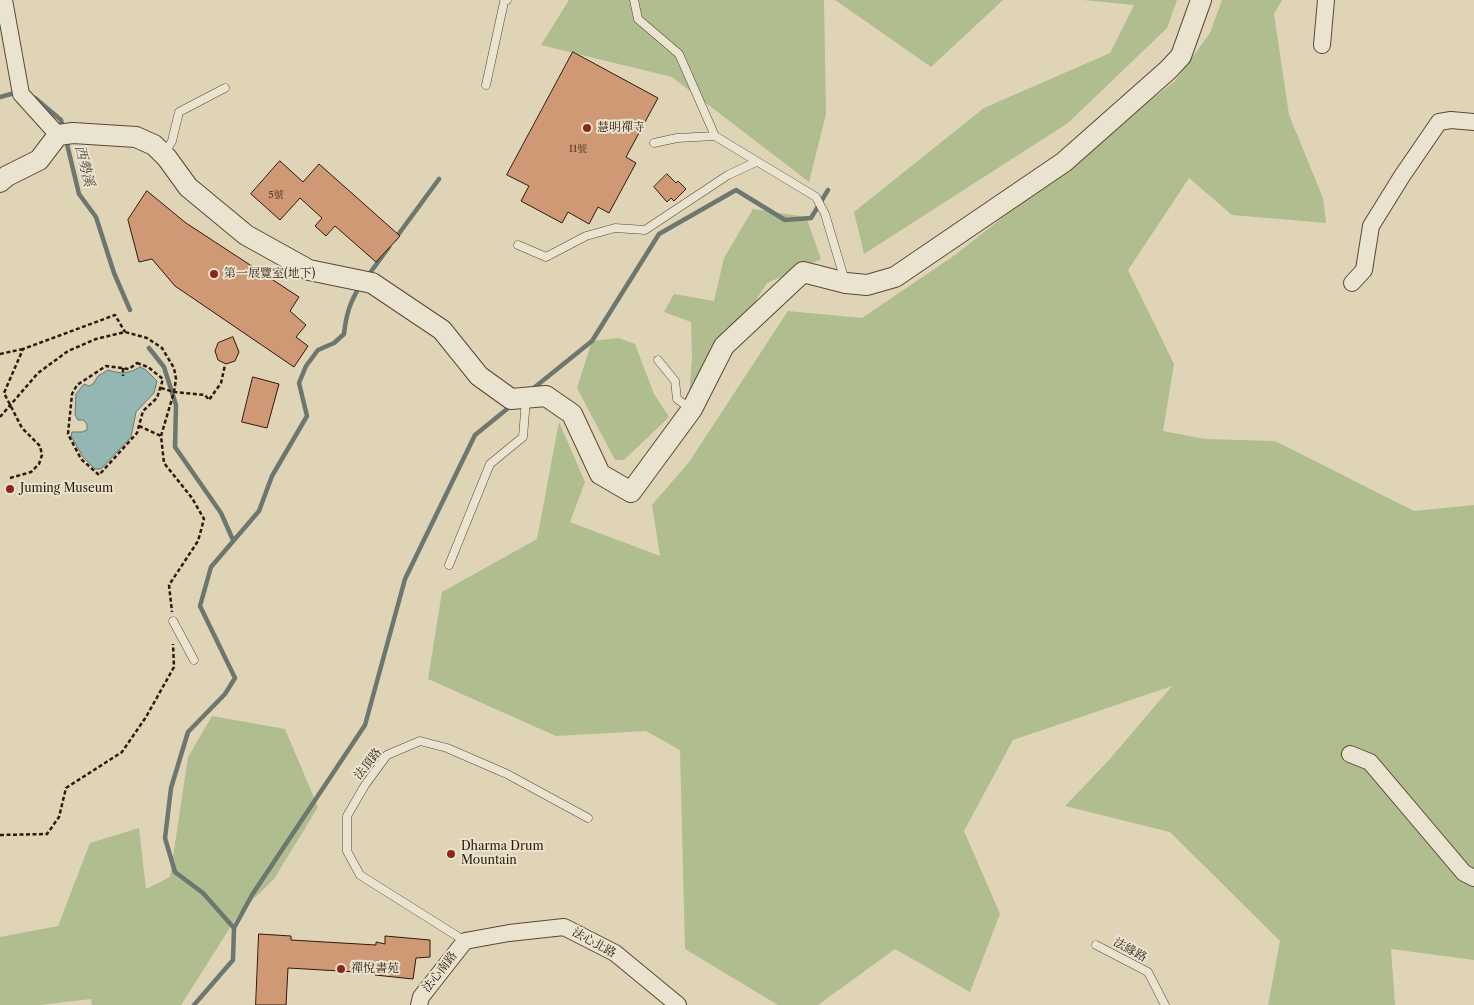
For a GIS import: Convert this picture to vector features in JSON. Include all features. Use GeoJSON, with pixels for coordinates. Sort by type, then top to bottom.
{"type":"FeatureCollection","features":[{"type":"Feature","properties":{"kind":"street"},"geometry":{"type":"LineString","coordinates":[[4,0],[21,94],[58,136]]}},
{"type":"Feature","properties":{"kind":"street"},"geometry":{"type":"LineString","coordinates":[[0,182],[7,176],[39,160],[58,136],[73,133],[136,137],[154,145],[188,187],[246,235],[310,270],[372,283],[442,330],[479,376],[511,399],[546,396],[572,414],[600,474],[631,492],[692,410],[724,346],[803,272],[846,283],[867,285],[895,277],[1064,162],[1168,70],[1181,56],[1202,0]]}},
{"type":"Feature","properties":{"kind":"street"},"geometry":{"type":"LineString","coordinates":[[1322,45],[1326,0]]}},
{"type":"Feature","properties":{"kind":"street"},"geometry":{"type":"LineString","coordinates":[[1352,283],[1364,270],[1371,226],[1439,122],[1450,120],[1474,122]]}},
{"type":"Feature","properties":{"kind":"street"},"geometry":{"type":"LineString","coordinates":[[1350,754],[1370,762],[1464,873],[1474,878]]}},
{"type":"Feature","properties":{"kind":"street","name":"法心北路"},"geometry":{"type":"LineString","coordinates":[[465,940],[564,927],[615,953],[678,1005]]}},
{"type":"Feature","properties":{"kind":"street","name":"法心南路"},"geometry":{"type":"LineString","coordinates":[[419,1005],[421,997],[465,940]]}},
{"type":"Feature","properties":{"kind":"lane"},"geometry":{"type":"LineString","coordinates":[[486,85],[504,2],[507,0]]}},
{"type":"Feature","properties":{"kind":"lane"},"geometry":{"type":"LineString","coordinates":[[634,0],[638,19],[679,54],[715,136],[816,197],[825,214],[846,283]]}},
{"type":"Feature","properties":{"kind":"lane"},"geometry":{"type":"LineString","coordinates":[[164,155],[172,141],[179,112],[225,88]]}},
{"type":"Feature","properties":{"kind":"lane"},"geometry":{"type":"LineString","coordinates":[[654,143],[677,138],[715,136]]}},
{"type":"Feature","properties":{"kind":"lane"},"geometry":{"type":"LineString","coordinates":[[518,245],[546,257],[586,236],[615,228],[645,230],[728,175],[756,162]]}},
{"type":"Feature","properties":{"kind":"lane"},"geometry":{"type":"LineString","coordinates":[[658,360],[675,381],[678,399],[692,410]]}},
{"type":"Feature","properties":{"kind":"lane"},"geometry":{"type":"LineString","coordinates":[[449,565],[490,464],[522,437],[527,397]]}},
{"type":"Feature","properties":{"kind":"lane"},"geometry":{"type":"LineString","coordinates":[[173,621],[194,660]]}},
{"type":"Feature","properties":{"kind":"lane","name":"法頂路"},"geometry":{"type":"LineString","coordinates":[[465,940],[360,875],[346,851],[347,816],[365,785],[387,755],[420,741],[447,748],[507,774],[588,818]]}},
{"type":"Feature","properties":{"kind":"lane","name":"法緣路"},"geometry":{"type":"LineString","coordinates":[[1096,945],[1148,972],[1165,1005]]}},
{"type":"Feature","properties":{"kind":"path"},"geometry":{"type":"LineString","coordinates":[[0,354],[23,349],[115,315],[124,332]]}},
{"type":"Feature","properties":{"kind":"path"},"geometry":{"type":"LineString","coordinates":[[0,417],[38,373],[68,351],[96,339],[124,332],[147,338],[162,348],[174,368],[176,379],[161,436],[164,464],[192,498],[204,519],[198,542],[169,585],[173,621],[174,667],[146,717],[122,752],[66,788],[59,817],[47,834],[0,835]]}},
{"type":"Feature","properties":{"kind":"path"},"geometry":{"type":"LineString","coordinates":[[10,478],[31,472],[39,464],[42,455],[40,446],[22,428],[4,393],[23,349]]}},
{"type":"Feature","properties":{"kind":"path"},"geometry":{"type":"LineString","coordinates":[[137,363],[148,367],[163,379],[157,398],[143,411],[137,433],[99,475],[80,459],[68,434],[72,394],[77,385],[106,366],[123,368],[129,369],[137,363]]}},
{"type":"Feature","properties":{"kind":"path"},"geometry":{"type":"LineString","coordinates":[[160,388],[205,396],[209,400],[221,383],[225,365]]}},
{"type":"Feature","properties":{"kind":"path"},"geometry":{"type":"LineString","coordinates":[[123,368],[124,376]]}},
{"type":"Feature","properties":{"kind":"path"},"geometry":{"type":"LineString","coordinates":[[0,394],[4,393]]}},
{"type":"Feature","properties":{"kind":"path"},"geometry":{"type":"LineString","coordinates":[[139,426],[161,436]]}},
{"type":"Feature","properties":{"kind":"green space"},"geometry":{"type":"Polygon","coordinates":[[[569,0],[824,0],[826,114],[809,182],[672,77],[541,45],[569,0]]]}},
{"type":"Feature","properties":{"kind":"green space"},"geometry":{"type":"Polygon","coordinates":[[[835,0],[1003,0],[931,67],[835,0]]]}},
{"type":"Feature","properties":{"kind":"green space"},"geometry":{"type":"Polygon","coordinates":[[[1083,0],[1177,0],[1167,28],[1068,123],[864,254],[854,212],[984,108],[1110,53],[1134,5],[1083,0]]]}},
{"type":"Feature","properties":{"kind":"green space"},"geometry":{"type":"Polygon","coordinates":[[[1222,0],[1282,0],[1274,14],[1289,115],[1323,198],[1326,223],[1232,215],[1189,178],[1128,270],[1174,364],[1163,431],[1205,439],[1275,441],[1414,511],[1474,505],[1474,960],[1391,949],[1395,1005],[1268,1005],[1280,941],[1170,832],[1065,806],[1109,760],[1172,686],[1013,740],[964,831],[1000,914],[970,992],[895,949],[818,1005],[778,1005],[685,949],[680,750],[646,731],[556,736],[428,679],[442,592],[537,539],[559,422],[585,482],[570,522],[660,556],[652,505],[689,462],[788,311],[862,318],[955,255],[1175,81],[1210,33],[1222,0]]]}},
{"type":"Feature","properties":{"kind":"green space"},"geometry":{"type":"Polygon","coordinates":[[[753,209],[806,217],[821,259],[767,283],[688,407],[692,359],[691,322],[664,312],[674,294],[714,301],[724,258],[753,209]]]}},
{"type":"Feature","properties":{"kind":"green space"},"geometry":{"type":"Polygon","coordinates":[[[619,338],[635,344],[654,394],[669,417],[624,460],[615,460],[577,388],[592,341],[619,338]]]}},
{"type":"Feature","properties":{"kind":"green space"},"geometry":{"type":"Polygon","coordinates":[[[212,716],[285,729],[318,807],[274,879],[240,912],[181,1005],[92,1005],[91,999],[40,1005],[0,1005],[0,937],[58,926],[90,843],[139,828],[146,889],[170,877],[188,757],[212,716]]]}},
{"type":"Feature","properties":{"kind":"water"},"geometry":{"type":"Polygon","coordinates":[[[140,367],[157,381],[154,393],[136,412],[131,437],[101,469],[95,469],[83,457],[71,436],[72,432],[87,430],[87,424],[83,420],[78,420],[75,415],[76,394],[84,384],[89,386],[93,384],[98,376],[108,370],[124,373],[140,367]]]}},
{"type":"Feature","properties":{"kind":"building","name":"慧明禪寺"},"geometry":{"type":"Polygon","coordinates":[[[573,52],[658,98],[626,157],[636,163],[609,213],[598,207],[589,224],[568,212],[562,223],[521,201],[529,186],[507,175],[573,52]]]}},
{"type":"Feature","properties":{"kind":"building"},"geometry":{"type":"Polygon","coordinates":[[[280,161],[303,182],[319,164],[400,236],[376,262],[335,226],[326,236],[315,226],[322,218],[300,198],[280,220],[251,194],[280,161]]]}},
{"type":"Feature","properties":{"kind":"building"},"geometry":{"type":"Polygon","coordinates":[[[667,174],[686,189],[674,201],[671,198],[667,202],[654,187],[667,174]]]}},
{"type":"Feature","properties":{"kind":"building","name":"第一展覽室(地下)"},"geometry":{"type":"Polygon","coordinates":[[[147,191],[186,223],[299,297],[290,311],[306,325],[296,337],[308,346],[294,367],[175,286],[152,259],[139,262],[128,220],[147,191]]]}},
{"type":"Feature","properties":{"kind":"building"},"geometry":{"type":"Polygon","coordinates":[[[233,337],[239,352],[235,361],[226,364],[218,360],[215,351],[218,343],[233,337]]]}},
{"type":"Feature","properties":{"kind":"building"},"geometry":{"type":"Polygon","coordinates":[[[253,377],[279,384],[267,428],[242,422],[253,377]]]}},
{"type":"Feature","properties":{"kind":"building","name":"禪悅書苑"},"geometry":{"type":"Polygon","coordinates":[[[259,934],[291,936],[291,940],[376,945],[376,942],[385,944],[385,936],[430,940],[430,957],[416,958],[413,979],[375,975],[375,973],[288,968],[286,1005],[256,1005],[259,934]]]}},
{"type":"Feature","properties":{"kind":"waterway","name":"西勢溪"},"geometry":{"type":"LineString","coordinates":[[0,97],[18,92]]}},
{"type":"Feature","properties":{"kind":"waterway","name":"西勢溪"},"geometry":{"type":"LineString","coordinates":[[35,98],[61,120],[63,128]]}},
{"type":"Feature","properties":{"kind":"waterway","name":"西勢溪"},"geometry":{"type":"LineString","coordinates":[[66,140],[79,194],[96,217],[114,273],[130,310]]}},
{"type":"Feature","properties":{"kind":"waterway"},"geometry":{"type":"LineString","coordinates":[[395,239],[439,179]]}},
{"type":"Feature","properties":{"kind":"waterway"},"geometry":{"type":"LineString","coordinates":[[530,391],[592,341],[659,234],[736,190],[785,220],[811,218],[828,190]]}},
{"type":"Feature","properties":{"kind":"waterway"},"geometry":{"type":"LineString","coordinates":[[367,277],[389,247]]}},
{"type":"Feature","properties":{"kind":"waterway"},"geometry":{"type":"LineString","coordinates":[[194,1005],[233,960],[234,928],[203,893],[175,872],[165,838],[171,788],[188,732],[225,694],[235,678],[200,606],[211,567],[259,511],[272,476],[307,416],[299,383],[306,366],[318,350],[334,343],[344,334],[349,308],[361,285]]}},
{"type":"Feature","properties":{"kind":"waterway","name":"西勢溪"},"geometry":{"type":"LineString","coordinates":[[149,348],[164,367],[176,405],[175,447],[221,513],[233,540]]}},
{"type":"Feature","properties":{"kind":"waterway"},"geometry":{"type":"LineString","coordinates":[[234,928],[252,895],[365,725],[405,579],[475,435],[512,405]]}},
{"type":"Feature","properties":{"kind":"place","name":"慧明禪寺"},"geometry":{"type":"Point","coordinates":[587,128]}},
{"type":"Feature","properties":{"kind":"place","name":"第一展覽室(地下)"},"geometry":{"type":"Point","coordinates":[214,274]}},
{"type":"Feature","properties":{"kind":"place","name":"Juming Museum"},"geometry":{"type":"Point","coordinates":[10,489]}},
{"type":"Feature","properties":{"kind":"place","name":"Dharma Drum Mountain"},"geometry":{"type":"Point","coordinates":[451,854]}},
{"type":"Feature","properties":{"kind":"place","name":"禪悅書苑"},"geometry":{"type":"Point","coordinates":[341,969]}}]}
